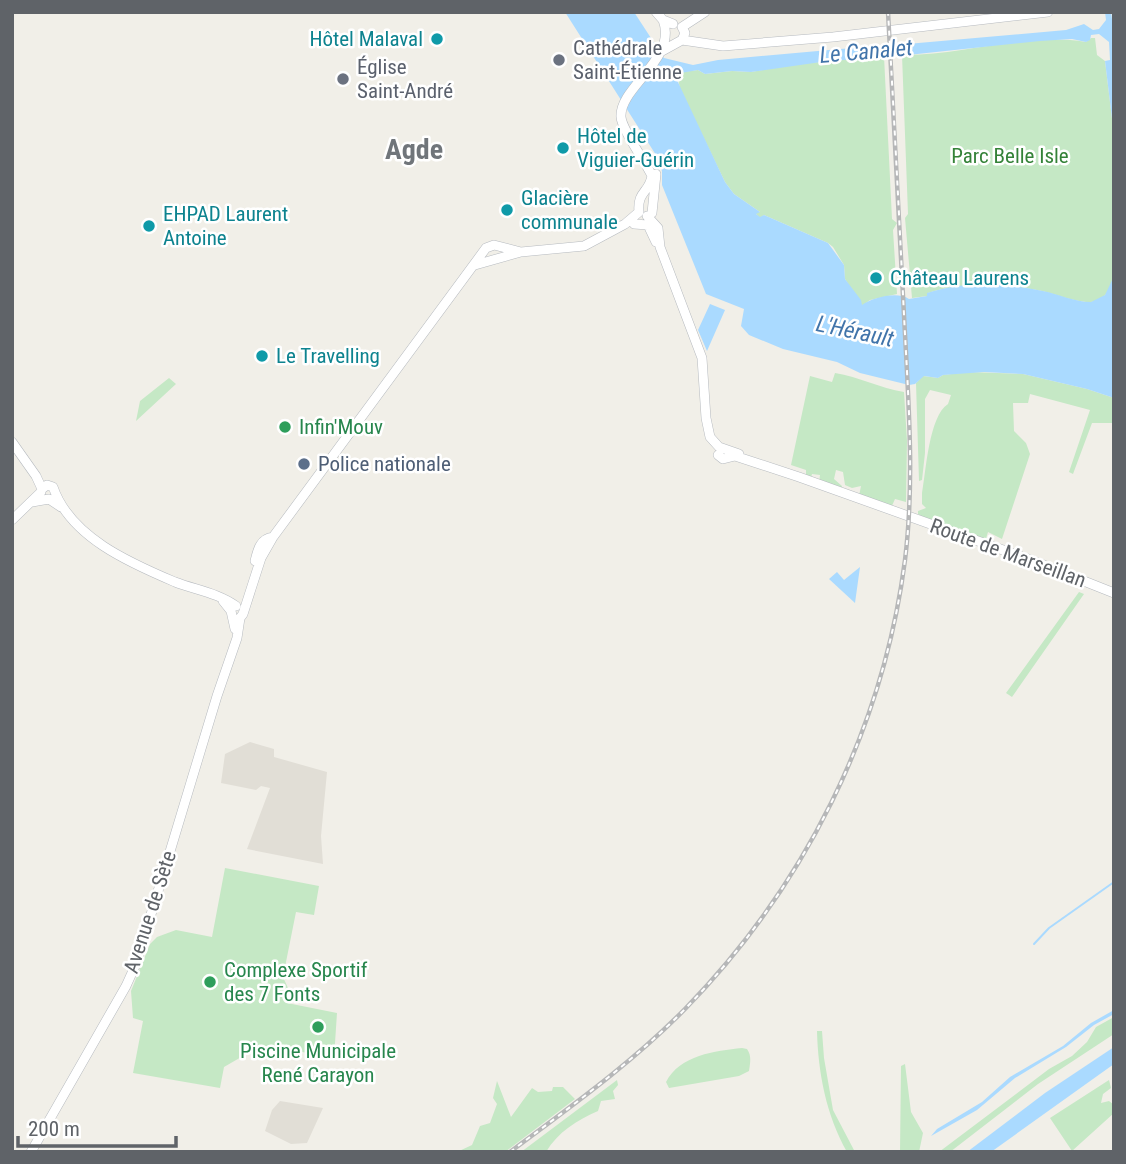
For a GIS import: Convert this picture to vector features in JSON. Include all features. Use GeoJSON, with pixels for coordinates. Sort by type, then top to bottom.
{"type":"FeatureCollection","features":[{"type":"Feature","properties":{"kind":"main road"},"geometry":{"type":"LineString","coordinates":[[656,12],[674,31],[696,41],[723,46],[832,37],[1048,12]]}},
{"type":"Feature","properties":{"kind":"main road"},"geometry":{"type":"LineString","coordinates":[[660,247],[658,228],[646,214],[640,197],[650,185],[652,176],[624,126],[621,115],[626,102],[674,31],[705,12]]}},
{"type":"Feature","properties":{"kind":"main road"},"geometry":{"type":"LineString","coordinates":[[595,239],[610,236],[634,224],[646,214],[654,197],[656,173],[639,151]]}},
{"type":"Feature","properties":{"kind":"main road"},"geometry":{"type":"LineString","coordinates":[[645,191],[654,197]]}},
{"type":"Feature","properties":{"kind":"main road"},"geometry":{"type":"LineString","coordinates":[[473,266],[521,252],[584,246],[646,214]]}},
{"type":"Feature","properties":{"kind":"main road"},"geometry":{"type":"LineString","coordinates":[[646,214],[663,228],[664,246],[683,295],[685,316]]}},
{"type":"Feature","properties":{"kind":"main road"},"geometry":{"type":"LineString","coordinates":[[634,224],[648,225],[660,247],[685,316]]}},
{"type":"Feature","properties":{"kind":"main road"},"geometry":{"type":"LineString","coordinates":[[495,259],[486,257],[488,246],[521,252]]}},
{"type":"Feature","properties":{"kind":"main road"},"geometry":{"type":"LineString","coordinates":[[495,259],[499,251],[496,246]]}},
{"type":"Feature","properties":{"kind":"main road","name":"Avenue de Sète"},"geometry":{"type":"LineString","coordinates":[[31,1152],[136,964],[237,638],[237,611],[261,558],[485,251]]}},
{"type":"Feature","properties":{"kind":"main road","name":"Route de Marseillan"},"geometry":{"type":"LineString","coordinates":[[685,316],[702,358],[707,438],[724,453],[1031,560],[1114,593]]}},
{"type":"Feature","properties":{"kind":"main road"},"geometry":{"type":"LineString","coordinates":[[12,442],[46,493],[84,530],[109,549],[176,582],[220,597],[237,611]]}},
{"type":"Feature","properties":{"kind":"main road"},"geometry":{"type":"LineString","coordinates":[[12,520],[46,493]]}},
{"type":"Feature","properties":{"kind":"main road","name":"Avenue de Sète"},"geometry":{"type":"LineString","coordinates":[[237,611],[245,597],[260,544],[268,537],[274,537]]}},
{"type":"Feature","properties":{"kind":"shaded area"},"geometry":{"type":"Polygon","coordinates":[[[250,742],[274,749],[274,757],[327,772],[321,836],[323,864],[247,849],[270,788],[261,786],[256,790],[221,783],[225,754],[250,742]]]}},
{"type":"Feature","properties":{"kind":"shaded area"},"geometry":{"type":"Polygon","coordinates":[[[280,1101],[323,1108],[307,1143],[291,1144],[265,1131],[272,1110],[280,1101]]]}},
{"type":"Feature","properties":{"kind":"green space","name":"Parc Belle Isle"},"geometry":{"type":"Polygon","coordinates":[[[1095,38],[1097,55],[1105,61],[1114,135],[1114,276],[1108,291],[1100,299],[1090,302],[1037,290],[982,285],[941,289],[928,293],[927,296],[912,298],[905,218],[908,214],[902,55],[1040,40],[1086,42],[1095,38]]]}},
{"type":"Feature","properties":{"kind":"green space","name":"Parc Belle Isle"},"geometry":{"type":"Polygon","coordinates":[[[884,56],[892,219],[897,223],[893,230],[897,294],[870,300],[862,306],[845,279],[844,265],[833,247],[764,215],[760,218],[754,212],[760,212],[734,194],[725,182],[680,89],[678,78],[683,72],[698,70],[705,74],[751,72],[797,64],[884,56]]]}},
{"type":"Feature","properties":{"kind":"green space"},"geometry":{"type":"Polygon","coordinates":[[[969,372],[1023,374],[1114,398],[1114,423],[1092,423],[1073,474],[1069,472],[1090,410],[1030,394],[1028,403],[1013,403],[1014,431],[1026,443],[1030,454],[1002,539],[988,532],[985,542],[931,522],[918,514],[918,511],[926,508],[922,504],[922,493],[932,432],[951,395],[930,390],[925,399],[925,453],[922,480],[919,481],[916,383],[923,376],[938,378],[969,372]]]}},
{"type":"Feature","properties":{"kind":"green space"},"geometry":{"type":"Polygon","coordinates":[[[835,373],[904,392],[907,441],[906,502],[895,499],[891,508],[859,496],[861,486],[852,488],[845,485],[843,472],[836,470],[834,479],[842,486],[842,491],[819,483],[820,475],[812,474],[811,478],[806,477],[806,470],[791,465],[810,376],[832,382],[835,373]]]}},
{"type":"Feature","properties":{"kind":"green space"},"geometry":{"type":"Polygon","coordinates":[[[169,378],[176,384],[136,421],[140,401],[169,378]]]}},
{"type":"Feature","properties":{"kind":"green space"},"geometry":{"type":"Polygon","coordinates":[[[1079,592],[1084,594],[1012,697],[1006,693],[1079,592]]]}},
{"type":"Feature","properties":{"kind":"green space","name":"Complexe Sportif des 7 Fonts"},"geometry":{"type":"Polygon","coordinates":[[[225,868],[319,886],[314,915],[296,912],[283,977],[288,988],[287,1003],[337,1013],[334,1058],[246,1044],[243,1056],[224,1067],[220,1088],[133,1073],[143,1021],[133,1018],[131,991],[150,944],[157,937],[176,930],[212,937],[225,868]]]}},
{"type":"Feature","properties":{"kind":"green space"},"geometry":{"type":"Polygon","coordinates":[[[1114,1017],[1114,1034],[1038,1084],[950,1152],[939,1152],[1049,1069],[1072,1056],[1087,1042],[1096,1027],[1114,1017]]]}},
{"type":"Feature","properties":{"kind":"green space"},"geometry":{"type":"Polygon","coordinates":[[[817,1031],[822,1031],[833,1110],[855,1152],[847,1152],[829,1108],[821,1078],[817,1031]]]}},
{"type":"Feature","properties":{"kind":"green space"},"geometry":{"type":"Polygon","coordinates":[[[742,1048],[749,1052],[750,1062],[749,1071],[739,1076],[669,1088],[666,1082],[672,1073],[689,1060],[710,1053],[742,1048]]]}},
{"type":"Feature","properties":{"kind":"green space"},"geometry":{"type":"Polygon","coordinates":[[[905,1064],[911,1112],[923,1133],[919,1152],[900,1152],[901,1066],[905,1064]]]}},
{"type":"Feature","properties":{"kind":"green space"},"geometry":{"type":"Polygon","coordinates":[[[617,1080],[618,1085],[613,1091],[615,1099],[601,1101],[598,1111],[569,1127],[556,1138],[546,1152],[521,1152],[617,1080]]]}},
{"type":"Feature","properties":{"kind":"green space"},"geometry":{"type":"Polygon","coordinates":[[[1109,1080],[1111,1088],[1103,1094],[1101,1103],[1109,1101],[1114,1105],[1114,1113],[1072,1151],[1050,1118],[1109,1080]]]}},
{"type":"Feature","properties":{"kind":"green space"},"geometry":{"type":"Polygon","coordinates":[[[497,1081],[511,1117],[532,1088],[538,1092],[563,1087],[575,1099],[505,1152],[457,1152],[472,1145],[480,1126],[490,1123],[497,1104],[493,1098],[497,1081]]]}},
{"type":"Feature","properties":{"kind":"water"},"geometry":{"type":"Polygon","coordinates":[[[565,12],[634,12],[664,58],[693,65],[718,60],[875,46],[895,48],[907,44],[1066,30],[1084,24],[1093,30],[1099,29],[1106,20],[1105,12],[1111,12],[1114,20],[1114,135],[1105,61],[1110,60],[1109,42],[1099,34],[1091,35],[1086,42],[1072,39],[908,55],[889,53],[875,58],[828,61],[751,72],[705,74],[698,70],[681,73],[677,80],[725,182],[734,194],[760,212],[756,214],[760,217],[764,215],[828,243],[844,265],[845,279],[862,305],[886,296],[899,295],[909,299],[955,286],[985,284],[1029,288],[1091,302],[1105,295],[1114,276],[1114,398],[1023,374],[984,372],[943,375],[938,378],[924,376],[915,384],[909,385],[860,373],[837,362],[783,349],[749,335],[741,326],[744,309],[706,294],[662,185],[662,171],[656,155],[565,12]]]}},
{"type":"Feature","properties":{"kind":"water"},"geometry":{"type":"Polygon","coordinates":[[[710,304],[725,310],[707,351],[698,330],[710,304]]]}},
{"type":"Feature","properties":{"kind":"water"},"geometry":{"type":"Polygon","coordinates":[[[860,567],[855,603],[829,579],[837,572],[844,580],[860,567]]]}},
{"type":"Feature","properties":{"kind":"water"},"geometry":{"type":"Polygon","coordinates":[[[1114,1010],[1114,1014],[1094,1025],[1066,1047],[1015,1078],[977,1110],[931,1136],[937,1129],[982,1102],[1010,1077],[1063,1046],[1091,1023],[1114,1010]]]}},
{"type":"Feature","properties":{"kind":"water"},"geometry":{"type":"Polygon","coordinates":[[[1114,1047],[1114,1064],[991,1152],[967,1152],[1045,1093],[1114,1047]]]}},
{"type":"Feature","properties":{"kind":"waterway"},"geometry":{"type":"LineString","coordinates":[[1034,944],[1049,928],[1114,882]]}},
{"type":"Feature","properties":{"kind":"railway"},"geometry":{"type":"LineString","coordinates":[[510,1152],[644,1048],[728,962],[801,858],[857,745],[878,685],[894,623],[905,560],[910,499],[910,438],[888,12]]}},
{"type":"Feature","properties":{"kind":"place","name":"Hôtel Malaval"},"geometry":{"type":"Point","coordinates":[437,39]}},
{"type":"Feature","properties":{"kind":"place","name":"Cathédrale Saint-Étienne"},"geometry":{"type":"Point","coordinates":[559,60]}},
{"type":"Feature","properties":{"kind":"place","name":"Église Saint-André"},"geometry":{"type":"Point","coordinates":[343,79]}},
{"type":"Feature","properties":{"kind":"place","name":"Hôtel de Viguier-Guérin"},"geometry":{"type":"Point","coordinates":[563,148]}},
{"type":"Feature","properties":{"kind":"place","name":"Glacière communale"},"geometry":{"type":"Point","coordinates":[507,210]}},
{"type":"Feature","properties":{"kind":"place","name":"EHPAD Laurent Antoine"},"geometry":{"type":"Point","coordinates":[149,226]}},
{"type":"Feature","properties":{"kind":"place","name":"Château Laurens"},"geometry":{"type":"Point","coordinates":[876,278]}},
{"type":"Feature","properties":{"kind":"place","name":"Le Travelling"},"geometry":{"type":"Point","coordinates":[262,356]}},
{"type":"Feature","properties":{"kind":"place","name":"Infin'Mouv"},"geometry":{"type":"Point","coordinates":[285,427]}},
{"type":"Feature","properties":{"kind":"place","name":"Police nationale"},"geometry":{"type":"Point","coordinates":[304,464]}},
{"type":"Feature","properties":{"kind":"place","name":"Complexe Sportif des 7 Fonts"},"geometry":{"type":"Point","coordinates":[210,982]}},
{"type":"Feature","properties":{"kind":"place","name":"Piscine Municipale René Carayon"},"geometry":{"type":"Point","coordinates":[318,1027]}},
{"type":"Feature","properties":{"kind":"district","name":"Agde"},"geometry":{"type":"Point","coordinates":[414,149]}},
{"type":"Feature","properties":{"kind":"water label","name":"Le Canalet"},"geometry":{"type":"Point","coordinates":[866,51]}},
{"type":"Feature","properties":{"kind":"water label","name":"L'Hérault"},"geometry":{"type":"Point","coordinates":[855,331]}}]}
